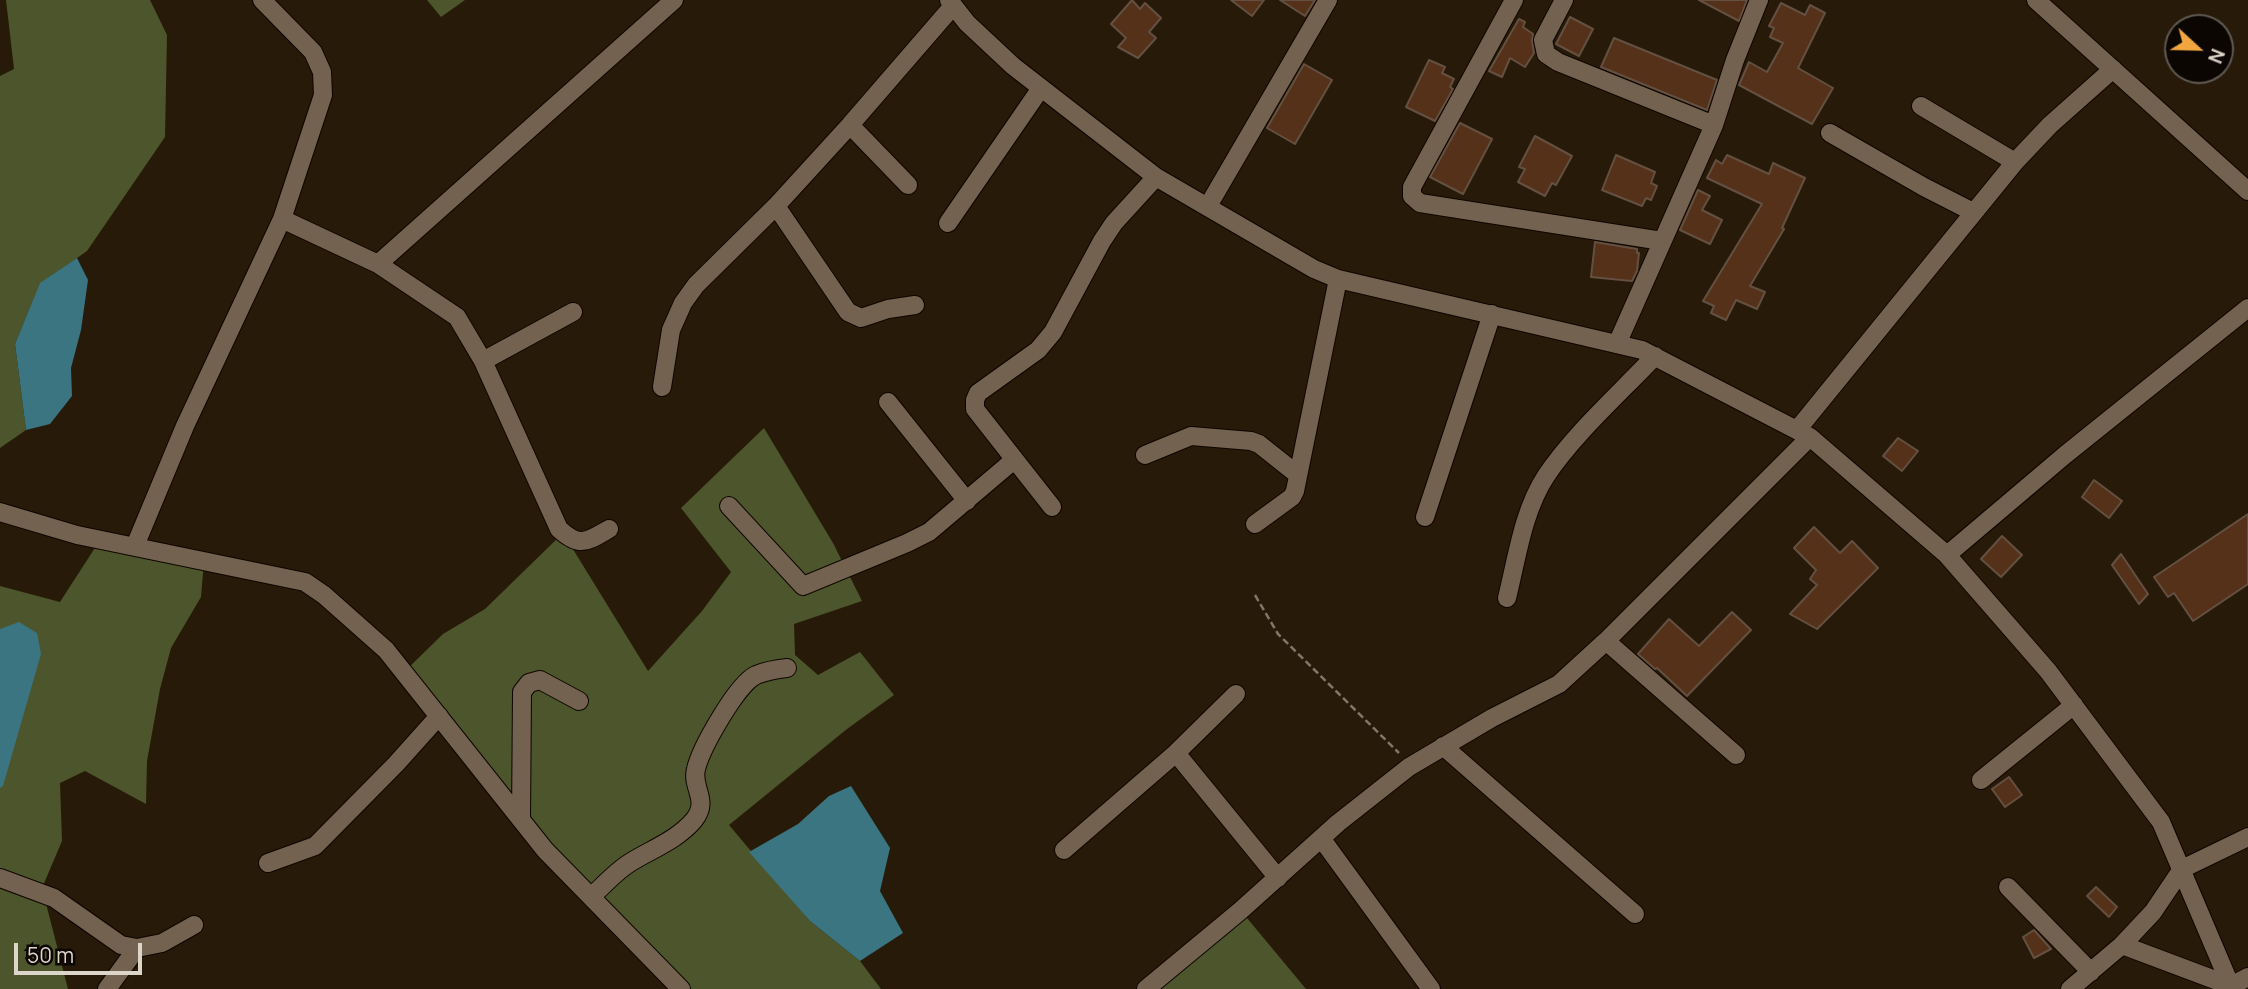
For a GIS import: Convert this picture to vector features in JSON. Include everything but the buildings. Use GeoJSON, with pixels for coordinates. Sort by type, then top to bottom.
{"type":"FeatureCollection","features":[{"type":"Feature","properties":{"kind":"street"},"geometry":{"type":"LineString","coordinates":[[135,546],[185,426],[282,219],[323,95],[322,72],[313,52],[262,0]]}},
{"type":"Feature","properties":{"kind":"street"},"geometry":{"type":"LineString","coordinates":[[379,264],[674,0]]}},
{"type":"Feature","properties":{"kind":"street"},"geometry":{"type":"LineString","coordinates":[[1208,206],[1328,0]]}},
{"type":"Feature","properties":{"kind":"street"},"geometry":{"type":"LineString","coordinates":[[1514,0],[1412,187],[1412,196],[1420,203],[1662,241]]}},
{"type":"Feature","properties":{"kind":"street"},"geometry":{"type":"LineString","coordinates":[[1564,0],[1543,40],[1546,54],[1558,62],[1714,125]]}},
{"type":"Feature","properties":{"kind":"street"},"geometry":{"type":"LineString","coordinates":[[1617,344],[1714,125],[1735,60],[1759,0]]}},
{"type":"Feature","properties":{"kind":"street"},"geometry":{"type":"LineString","coordinates":[[2036,0],[2248,191]]}},
{"type":"Feature","properties":{"kind":"street"},"geometry":{"type":"LineString","coordinates":[[662,387],[671,330],[683,303],[696,285],[776,206],[850,125],[951,3],[994,49],[1156,177],[1314,269],[1338,279],[1642,349],[1803,434],[1947,555],[2048,671],[2161,822],[2232,987]]}},
{"type":"Feature","properties":{"kind":"street"},"geometry":{"type":"LineString","coordinates":[[1146,989],[1278,878],[1321,838],[1409,767],[1559,684],[1606,641],[1803,434],[1973,212],[2015,162],[2050,125],[2113,69]]}},
{"type":"Feature","properties":{"kind":"street"},"geometry":{"type":"LineString","coordinates":[[947,223],[1041,88]]}},
{"type":"Feature","properties":{"kind":"street"},"geometry":{"type":"LineString","coordinates":[[1921,106],[2015,162]]}},
{"type":"Feature","properties":{"kind":"street"},"geometry":{"type":"LineString","coordinates":[[850,125],[908,185]]}},
{"type":"Feature","properties":{"kind":"street"},"geometry":{"type":"LineString","coordinates":[[1829,133],[1973,212]]}},
{"type":"Feature","properties":{"kind":"street"},"geometry":{"type":"LineString","coordinates":[[1052,506],[975,409],[975,400],[978,393],[1038,350],[1053,332],[1102,241],[1114,223],[1156,177]]}},
{"type":"Feature","properties":{"kind":"street"},"geometry":{"type":"LineString","coordinates":[[776,206],[848,312],[861,318],[888,309],[915,305]]}},
{"type":"Feature","properties":{"kind":"street"},"geometry":{"type":"LineString","coordinates":[[282,219],[379,264],[457,317],[484,361],[559,529],[571,540],[585,542],[609,529]]}},
{"type":"Feature","properties":{"kind":"street"},"geometry":{"type":"LineString","coordinates":[[1255,524],[1292,498],[1338,279]]}},
{"type":"Feature","properties":{"kind":"street"},"geometry":{"type":"LineString","coordinates":[[1947,555],[2065,455],[2248,308]]}},
{"type":"Feature","properties":{"kind":"street"},"geometry":{"type":"LineString","coordinates":[[484,361],[573,312]]}},
{"type":"Feature","properties":{"kind":"street"},"geometry":{"type":"LineString","coordinates":[[1425,517],[1492,314]]}},
{"type":"Feature","properties":{"kind":"street"},"geometry":{"type":"LineString","coordinates":[[1507,598],[1531,508],[1546,476],[1569,447],[1655,356]]}},
{"type":"Feature","properties":{"kind":"street"},"geometry":{"type":"LineString","coordinates":[[888,402],[967,501]]}},
{"type":"Feature","properties":{"kind":"street"},"geometry":{"type":"LineString","coordinates":[[1145,455],[1191,436],[1251,441],[1259,444],[1298,475]]}},
{"type":"Feature","properties":{"kind":"street"},"geometry":{"type":"LineString","coordinates":[[729,506],[803,586],[929,533],[1014,460]]}},
{"type":"Feature","properties":{"kind":"street"},"geometry":{"type":"LineString","coordinates":[[0,512],[77,535],[304,582],[324,595],[386,650],[545,850],[681,989]]}},
{"type":"Feature","properties":{"kind":"street"},"geometry":{"type":"LineString","coordinates":[[1606,641],[1737,755]]}},
{"type":"Feature","properties":{"kind":"street"},"geometry":{"type":"LineString","coordinates":[[591,897],[630,862],[679,834],[695,818],[702,804],[695,771],[709,736],[729,704],[753,676],[787,668]]}},
{"type":"Feature","properties":{"kind":"street"},"geometry":{"type":"LineString","coordinates":[[521,820],[522,692],[529,683],[540,680],[579,701]]}},
{"type":"Feature","properties":{"kind":"street"},"geometry":{"type":"LineString","coordinates":[[1064,850],[1176,753],[1237,694]]}},
{"type":"Feature","properties":{"kind":"street"},"geometry":{"type":"LineString","coordinates":[[1981,780],[2074,705]]}},
{"type":"Feature","properties":{"kind":"street"},"geometry":{"type":"LineString","coordinates":[[268,863],[314,846],[396,764],[439,716]]}},
{"type":"Feature","properties":{"kind":"street"},"geometry":{"type":"LineString","coordinates":[[1443,746],[1635,914]]}},
{"type":"Feature","properties":{"kind":"street"},"geometry":{"type":"LineString","coordinates":[[1176,753],[1278,878]]}},
{"type":"Feature","properties":{"kind":"street"},"geometry":{"type":"LineString","coordinates":[[2070,989],[2122,945],[2153,912],[2182,869],[2248,837]]}},
{"type":"Feature","properties":{"kind":"street"},"geometry":{"type":"LineString","coordinates":[[1321,838],[1431,989]]}},
{"type":"Feature","properties":{"kind":"street"},"geometry":{"type":"LineString","coordinates":[[0,878],[54,898],[121,945],[137,948],[162,943],[194,925]]}},
{"type":"Feature","properties":{"kind":"street"},"geometry":{"type":"LineString","coordinates":[[2008,887],[2091,972]]}},
{"type":"Feature","properties":{"kind":"street"},"geometry":{"type":"LineString","coordinates":[[2122,945],[2232,987]]}},
{"type":"Feature","properties":{"kind":"street"},"geometry":{"type":"LineString","coordinates":[[107,989],[137,948]]}},
{"type":"Feature","properties":{"kind":"street"},"geometry":{"type":"LineString","coordinates":[[2232,987],[2248,976]]}},
{"type":"Feature","properties":{"kind":"path"},"geometry":{"type":"LineString","coordinates":[[1255,595],[1278,634],[1409,767]]}},
{"type":"Feature","properties":{"kind":"green space"},"geometry":{"type":"Polygon","coordinates":[[[6,0],[150,0],[167,35],[165,137],[87,251],[40,284],[15,344],[26,430],[0,448],[0,76],[14,69],[6,0]]]}},
{"type":"Feature","properties":{"kind":"green space"},"geometry":{"type":"Polygon","coordinates":[[[427,0],[465,0],[441,17],[427,0]]]}},
{"type":"Feature","properties":{"kind":"green space"},"geometry":{"type":"Polygon","coordinates":[[[764,428],[833,543],[862,601],[794,624],[795,655],[818,675],[860,652],[894,695],[847,729],[729,825],[810,921],[860,961],[881,989],[689,989],[548,842],[403,673],[443,634],[485,609],[563,533],[648,671],[702,611],[731,572],[681,508],[764,428]]]}},
{"type":"Feature","properties":{"kind":"green space"},"geometry":{"type":"Polygon","coordinates":[[[100,540],[204,561],[201,597],[171,648],[160,689],[147,761],[146,804],[85,771],[60,783],[62,841],[42,888],[68,989],[0,989],[0,586],[60,602],[100,540]]]}},
{"type":"Feature","properties":{"kind":"green space"},"geometry":{"type":"Polygon","coordinates":[[[1242,912],[1306,989],[1154,989],[1242,912]]]}},
{"type":"Feature","properties":{"kind":"water"},"geometry":{"type":"Polygon","coordinates":[[[77,258],[88,280],[81,330],[71,368],[72,396],[50,424],[26,430],[15,344],[40,283],[77,258]]]}},
{"type":"Feature","properties":{"kind":"water"},"geometry":{"type":"Polygon","coordinates":[[[19,622],[37,633],[41,654],[3,786],[0,788],[0,629],[19,622]]]}},
{"type":"Feature","properties":{"kind":"water"},"geometry":{"type":"Polygon","coordinates":[[[851,786],[890,848],[880,891],[903,933],[860,961],[810,921],[749,852],[798,824],[829,796],[851,786]]]}}]}
